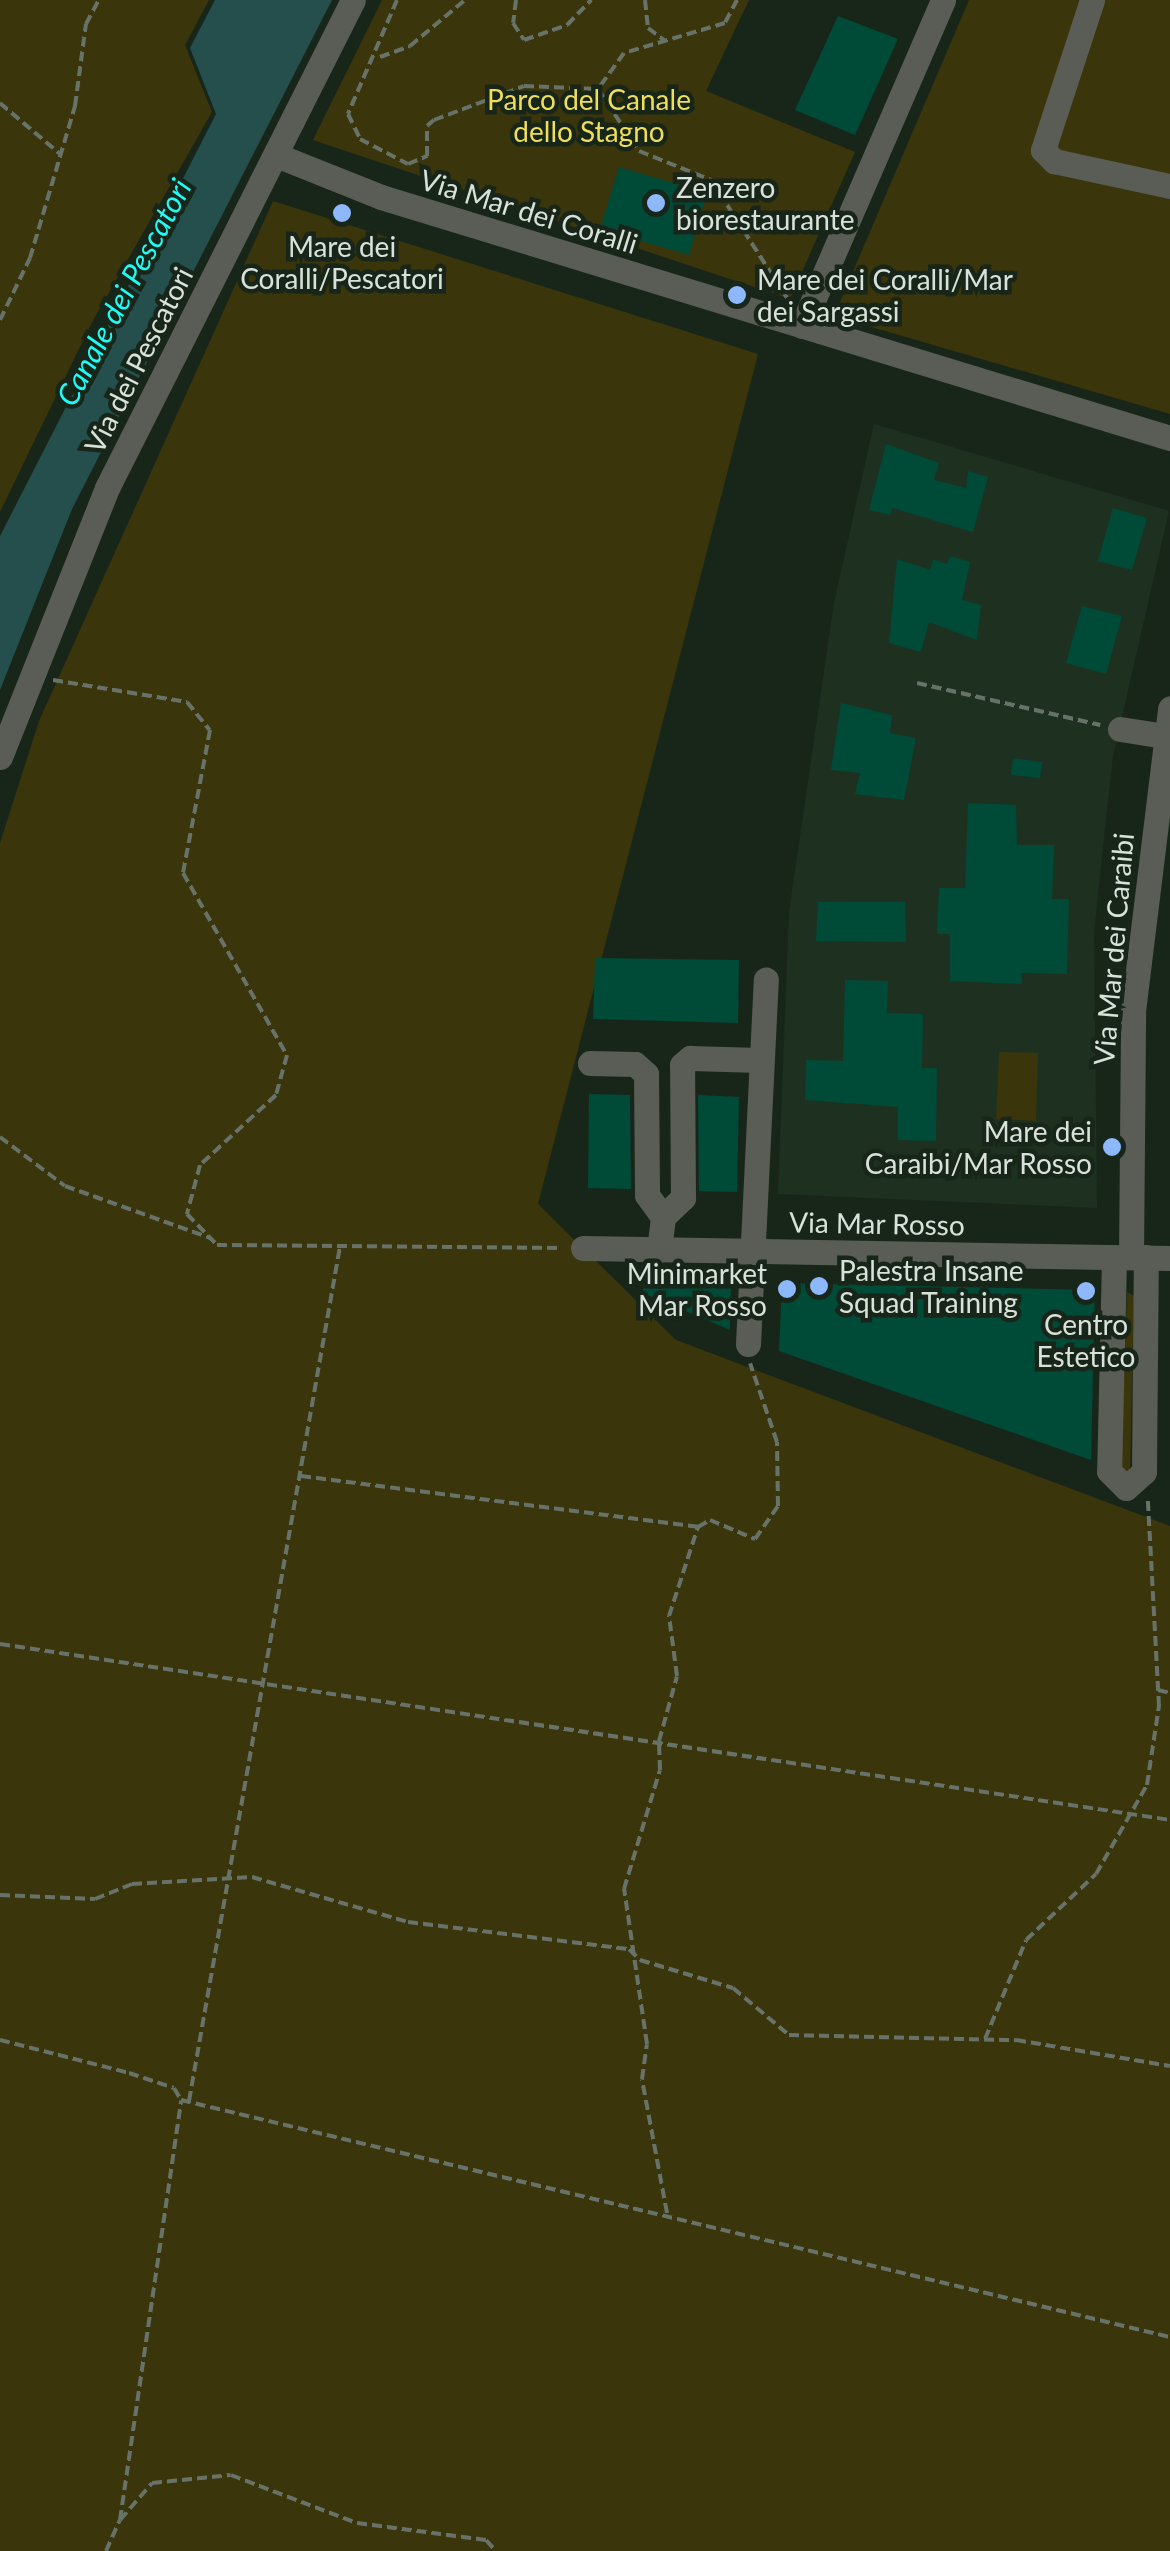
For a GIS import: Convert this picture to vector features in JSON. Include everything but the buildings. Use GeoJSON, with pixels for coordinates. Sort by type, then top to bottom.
{"type":"FeatureCollection","features":[{"type":"Feature","properties":{"kind":"street","name":"Via dei Pescatori"},"geometry":{"type":"LineString","coordinates":[[0,757],[28,676],[107,488],[353,0]]}},
{"type":"Feature","properties":{"kind":"street"},"geometry":{"type":"LineString","coordinates":[[803,324],[944,0]]}},
{"type":"Feature","properties":{"kind":"street"},"geometry":{"type":"LineString","coordinates":[[1092,0],[1044,150],[1054,161],[1170,186]]}},
{"type":"Feature","properties":{"kind":"street","name":"Via Mar dei Coralli"},"geometry":{"type":"LineString","coordinates":[[276,155],[381,197],[1170,438]]}},
{"type":"Feature","properties":{"kind":"street","name":"Via Mar dei Caraibi"},"geometry":{"type":"LineString","coordinates":[[1138,1483],[1119,1486],[1109,1471],[1140,1257],[1133,1012],[1170,708]]}},
{"type":"Feature","properties":{"kind":"street"},"geometry":{"type":"LineString","coordinates":[[1120,729],[1165,736]]}},
{"type":"Feature","properties":{"kind":"street"},"geometry":{"type":"LineString","coordinates":[[748,1344],[748,1251],[766,980]]}},
{"type":"Feature","properties":{"kind":"street"},"geometry":{"type":"LineString","coordinates":[[659,1250],[663,1217],[683,1198],[682,1066],[690,1058],[760,1060]]}},
{"type":"Feature","properties":{"kind":"street"},"geometry":{"type":"LineString","coordinates":[[590,1063],[634,1064],[646,1074],[648,1195],[663,1217]]}},
{"type":"Feature","properties":{"kind":"street","name":"Via Mar Rosso"},"geometry":{"type":"LineString","coordinates":[[583,1248],[1140,1257]]}},
{"type":"Feature","properties":{"kind":"path"},"geometry":{"type":"LineString","coordinates":[[0,320],[30,258],[60,154],[86,24],[98,0]]}},
{"type":"Feature","properties":{"kind":"path"},"geometry":{"type":"LineString","coordinates":[[396,0],[378,58],[348,114],[351,128],[408,164],[430,151],[426,131],[434,120],[524,86],[598,89]]}},
{"type":"Feature","properties":{"kind":"path"},"geometry":{"type":"LineString","coordinates":[[378,58],[410,46],[465,0]]}},
{"type":"Feature","properties":{"kind":"path"},"geometry":{"type":"LineString","coordinates":[[516,0],[513,23],[524,40],[567,25],[591,0]]}},
{"type":"Feature","properties":{"kind":"path"},"geometry":{"type":"LineString","coordinates":[[646,0],[648,28],[665,41]]}},
{"type":"Feature","properties":{"kind":"path"},"geometry":{"type":"LineString","coordinates":[[598,89],[624,54],[732,19],[737,0]]}},
{"type":"Feature","properties":{"kind":"path"},"geometry":{"type":"LineString","coordinates":[[598,89],[638,150],[711,180],[803,324]]}},
{"type":"Feature","properties":{"kind":"path"},"geometry":{"type":"LineString","coordinates":[[0,103],[60,154]]}},
{"type":"Feature","properties":{"kind":"path"},"geometry":{"type":"LineString","coordinates":[[28,676],[188,702],[210,730],[183,873],[287,1054],[276,1094],[200,1165],[187,1214],[212,1239],[340,1246],[583,1248]]}},
{"type":"Feature","properties":{"kind":"path"},"geometry":{"type":"LineString","coordinates":[[916,683],[1120,729]]}},
{"type":"Feature","properties":{"kind":"path"},"geometry":{"type":"LineString","coordinates":[[0,1137],[65,1186],[220,1243]]}},
{"type":"Feature","properties":{"kind":"path"},"geometry":{"type":"LineString","coordinates":[[189,2101],[340,1246]]}},
{"type":"Feature","properties":{"kind":"path"},"geometry":{"type":"LineString","coordinates":[[300,1476],[698,1527],[710,1520],[755,1540],[778,1506],[777,1442],[762,1392],[752,1386],[748,1344]]}},
{"type":"Feature","properties":{"kind":"path"},"geometry":{"type":"LineString","coordinates":[[985,2039],[1026,1940],[1096,1874],[1130,1814],[1157,1748],[1152,1507],[1138,1483]]}},
{"type":"Feature","properties":{"kind":"path"},"geometry":{"type":"LineString","coordinates":[[667,2214],[624,1889],[647,1834],[659,1741],[677,1676],[669,1616],[698,1527]]}},
{"type":"Feature","properties":{"kind":"path"},"geometry":{"type":"LineString","coordinates":[[0,1644],[1170,1820]]}},
{"type":"Feature","properties":{"kind":"path"},"geometry":{"type":"LineString","coordinates":[[1158,1690],[1170,1693]]}},
{"type":"Feature","properties":{"kind":"path"},"geometry":{"type":"LineString","coordinates":[[0,1894],[95,1899],[132,1884],[231,1875],[408,1922],[629,1949],[640,1960],[734,1988],[789,2036],[985,2039],[1170,2066]]}},
{"type":"Feature","properties":{"kind":"path"},"geometry":{"type":"LineString","coordinates":[[0,2040],[129,2073],[174,2088],[182,2100],[120,2520],[106,2551]]}},
{"type":"Feature","properties":{"kind":"path"},"geometry":{"type":"LineString","coordinates":[[182,2100],[1170,2337]]}},
{"type":"Feature","properties":{"kind":"path"},"geometry":{"type":"LineString","coordinates":[[120,2520],[152,2483],[232,2475],[358,2522],[486,2540],[496,2551]]}},
{"type":"Feature","properties":{"kind":"shaded area"},"geometry":{"type":"Polygon","coordinates":[[[874,424],[1169,511],[1113,756],[1094,933],[1097,1208],[778,1194],[789,912],[834,603],[874,424]]]}},
{"type":"Feature","properties":{"kind":"green space"},"geometry":{"type":"Polygon","coordinates":[[[0,0],[209,0],[185,45],[212,112],[91,324],[0,512],[0,0]]]}},
{"type":"Feature","properties":{"kind":"green space","name":"Parco del Canale dello Stagno"},"geometry":{"type":"Polygon","coordinates":[[[382,0],[749,0],[706,91],[855,152],[790,299],[313,140],[382,0]]]}},
{"type":"Feature","properties":{"kind":"green space"},"geometry":{"type":"Polygon","coordinates":[[[969,0],[1170,0],[1170,414],[834,316],[969,0]]]}},
{"type":"Feature","properties":{"kind":"green space"},"geometry":{"type":"Polygon","coordinates":[[[273,201],[758,354],[538,1204],[676,1340],[1170,1526],[1170,2551],[0,2551],[0,843],[39,721],[273,201]]]}},
{"type":"Feature","properties":{"kind":"green space"},"geometry":{"type":"Polygon","coordinates":[[[999,1052],[1038,1053],[1036,1121],[996,1119],[999,1052]]]}},
{"type":"Feature","properties":{"kind":"green space"},"geometry":{"type":"Polygon","coordinates":[[[1127,1292],[1134,1296],[1130,1472],[1121,1475],[1127,1292]]]}},
{"type":"Feature","properties":{"kind":"water"},"geometry":{"type":"Polygon","coordinates":[[[215,0],[332,0],[72,509],[0,690],[0,536],[216,114],[190,48],[215,0]]]}},
{"type":"Feature","properties":{"kind":"place","name":"Zenzero biorestaurante"},"geometry":{"type":"Point","coordinates":[656,203]}},
{"type":"Feature","properties":{"kind":"place","name":"Mare dei Coralli/Pescatori"},"geometry":{"type":"Point","coordinates":[342,213]}},
{"type":"Feature","properties":{"kind":"place","name":"Mare dei Coralli/Mar dei Sargassi"},"geometry":{"type":"Point","coordinates":[737,295]}},
{"type":"Feature","properties":{"kind":"place","name":"Mare dei Caraibi/Mar Rosso"},"geometry":{"type":"Point","coordinates":[1112,1147]}},
{"type":"Feature","properties":{"kind":"place","name":"Palestra Insane Squad Training"},"geometry":{"type":"Point","coordinates":[819,1286]}},
{"type":"Feature","properties":{"kind":"place","name":"Minimarket Mar Rosso"},"geometry":{"type":"Point","coordinates":[787,1289]}},
{"type":"Feature","properties":{"kind":"place","name":"Centro Estetico"},"geometry":{"type":"Point","coordinates":[1086,1291]}},
{"type":"Feature","properties":{"kind":"water label","name":"Canale dei Pescatori"},"geometry":{"type":"Point","coordinates":[123,292]}}]}
